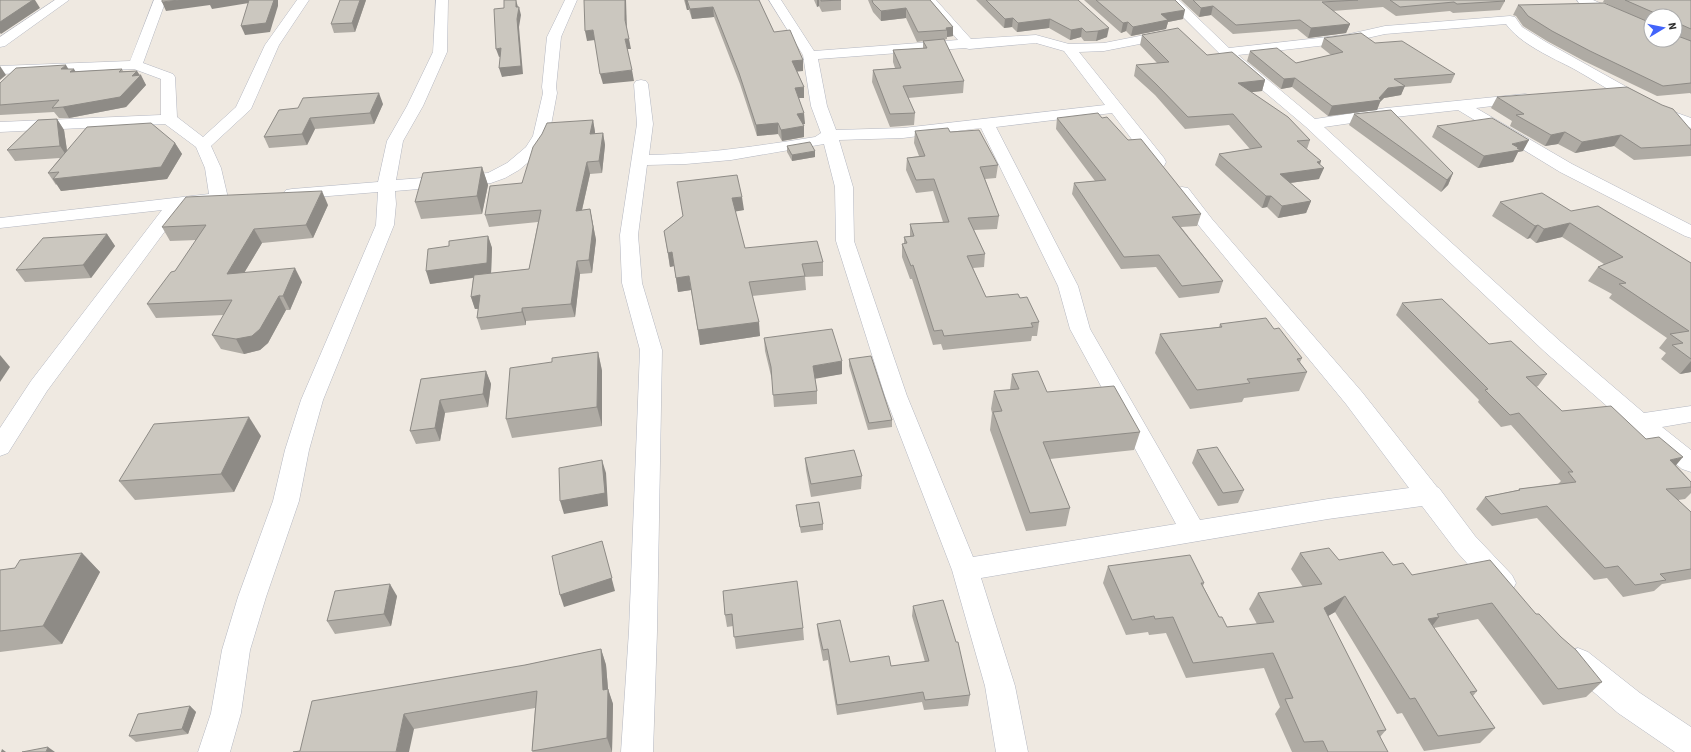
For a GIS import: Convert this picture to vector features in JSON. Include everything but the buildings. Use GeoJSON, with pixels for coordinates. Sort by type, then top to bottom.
{"type":"FeatureCollection","features":[{"type":"Feature","properties":{"kind":"street"},"geometry":{"type":"LineString","coordinates":[[0,43],[36,20],[62,0]]}},
{"type":"Feature","properties":{"kind":"street"},"geometry":{"type":"LineString","coordinates":[[135,65],[160,0]]}},
{"type":"Feature","properties":{"kind":"street"},"geometry":{"type":"LineString","coordinates":[[203,145],[243,109],[272,45],[303,0]]}},
{"type":"Feature","properties":{"kind":"street"},"geometry":{"type":"LineString","coordinates":[[214,752],[226,713],[236,650],[252,597],[286,501],[297,450],[312,400],[385,225],[387,204],[386,188],[395,141],[415,106],[440,52],[442,0]]}},
{"type":"Feature","properties":{"kind":"street"},"geometry":{"type":"LineString","coordinates":[[274,195],[386,188],[491,178],[508,171],[521,162],[535,147],[541,136],[550,93],[549,87],[554,36],[571,0]]}},
{"type":"Feature","properties":{"kind":"street"},"geometry":{"type":"LineString","coordinates":[[775,0],[810,55],[819,106],[830,135],[844,187],[845,241],[896,396],[966,570],[1000,686],[1012,752]]}},
{"type":"Feature","properties":{"kind":"street"},"geometry":{"type":"LineString","coordinates":[[929,0],[969,45]]}},
{"type":"Feature","properties":{"kind":"street"},"geometry":{"type":"LineString","coordinates":[[1172,0],[1226,52],[1312,124],[1553,346],[1640,422],[1691,463]]}},
{"type":"Feature","properties":{"kind":"street"},"geometry":{"type":"LineString","coordinates":[[1583,0],[1643,26]]}},
{"type":"Feature","properties":{"kind":"street"},"geometry":{"type":"LineString","coordinates":[[1226,52],[1346,39],[1385,30],[1510,20],[1517,30],[1624,91],[1661,112],[1691,123]]}},
{"type":"Feature","properties":{"kind":"street"},"geometry":{"type":"LineString","coordinates":[[810,55],[969,45],[1036,39],[1070,48],[1104,47],[1124,44],[1132,40],[1200,28]]}},
{"type":"Feature","properties":{"kind":"street"},"geometry":{"type":"LineString","coordinates":[[1112,33],[1124,44]]}},
{"type":"Feature","properties":{"kind":"street"},"geometry":{"type":"LineString","coordinates":[[1070,48],[1206,223],[1354,398],[1430,495],[1466,544],[1514,597]]}},
{"type":"Feature","properties":{"kind":"street"},"geometry":{"type":"LineString","coordinates":[[0,70],[135,65],[168,77],[169,119]]}},
{"type":"Feature","properties":{"kind":"street"},"geometry":{"type":"LineString","coordinates":[[637,752],[643,631],[651,350],[632,283],[629,235],[645,124],[641,84]]}},
{"type":"Feature","properties":{"kind":"street"},"geometry":{"type":"LineString","coordinates":[[1600,92],[1624,91]]}},
{"type":"Feature","properties":{"kind":"street"},"geometry":{"type":"LineString","coordinates":[[1312,124],[1386,113],[1536,97]]}},
{"type":"Feature","properties":{"kind":"street"},"geometry":{"type":"LineString","coordinates":[[1462,106],[1566,168],[1691,232]]}},
{"type":"Feature","properties":{"kind":"street"},"geometry":{"type":"LineString","coordinates":[[640,160],[686,159],[732,155],[819,141],[830,135],[903,133],[1116,108]]}},
{"type":"Feature","properties":{"kind":"street"},"geometry":{"type":"LineString","coordinates":[[0,127],[169,119],[203,145],[227,198],[177,202],[0,223]]}},
{"type":"Feature","properties":{"kind":"street"},"geometry":{"type":"LineString","coordinates":[[987,124],[1068,286],[1080,329],[1193,532]]}},
{"type":"Feature","properties":{"kind":"street"},"geometry":{"type":"LineString","coordinates":[[0,447],[39,386],[177,202]]}},
{"type":"Feature","properties":{"kind":"street"},"geometry":{"type":"LineString","coordinates":[[1640,422],[1691,414]]}},
{"type":"Feature","properties":{"kind":"street"},"geometry":{"type":"LineString","coordinates":[[966,570],[1328,509],[1430,495]]}},
{"type":"Feature","properties":{"kind":"street"},"geometry":{"type":"LineString","coordinates":[[1563,648],[1629,703],[1691,745]]}}]}
